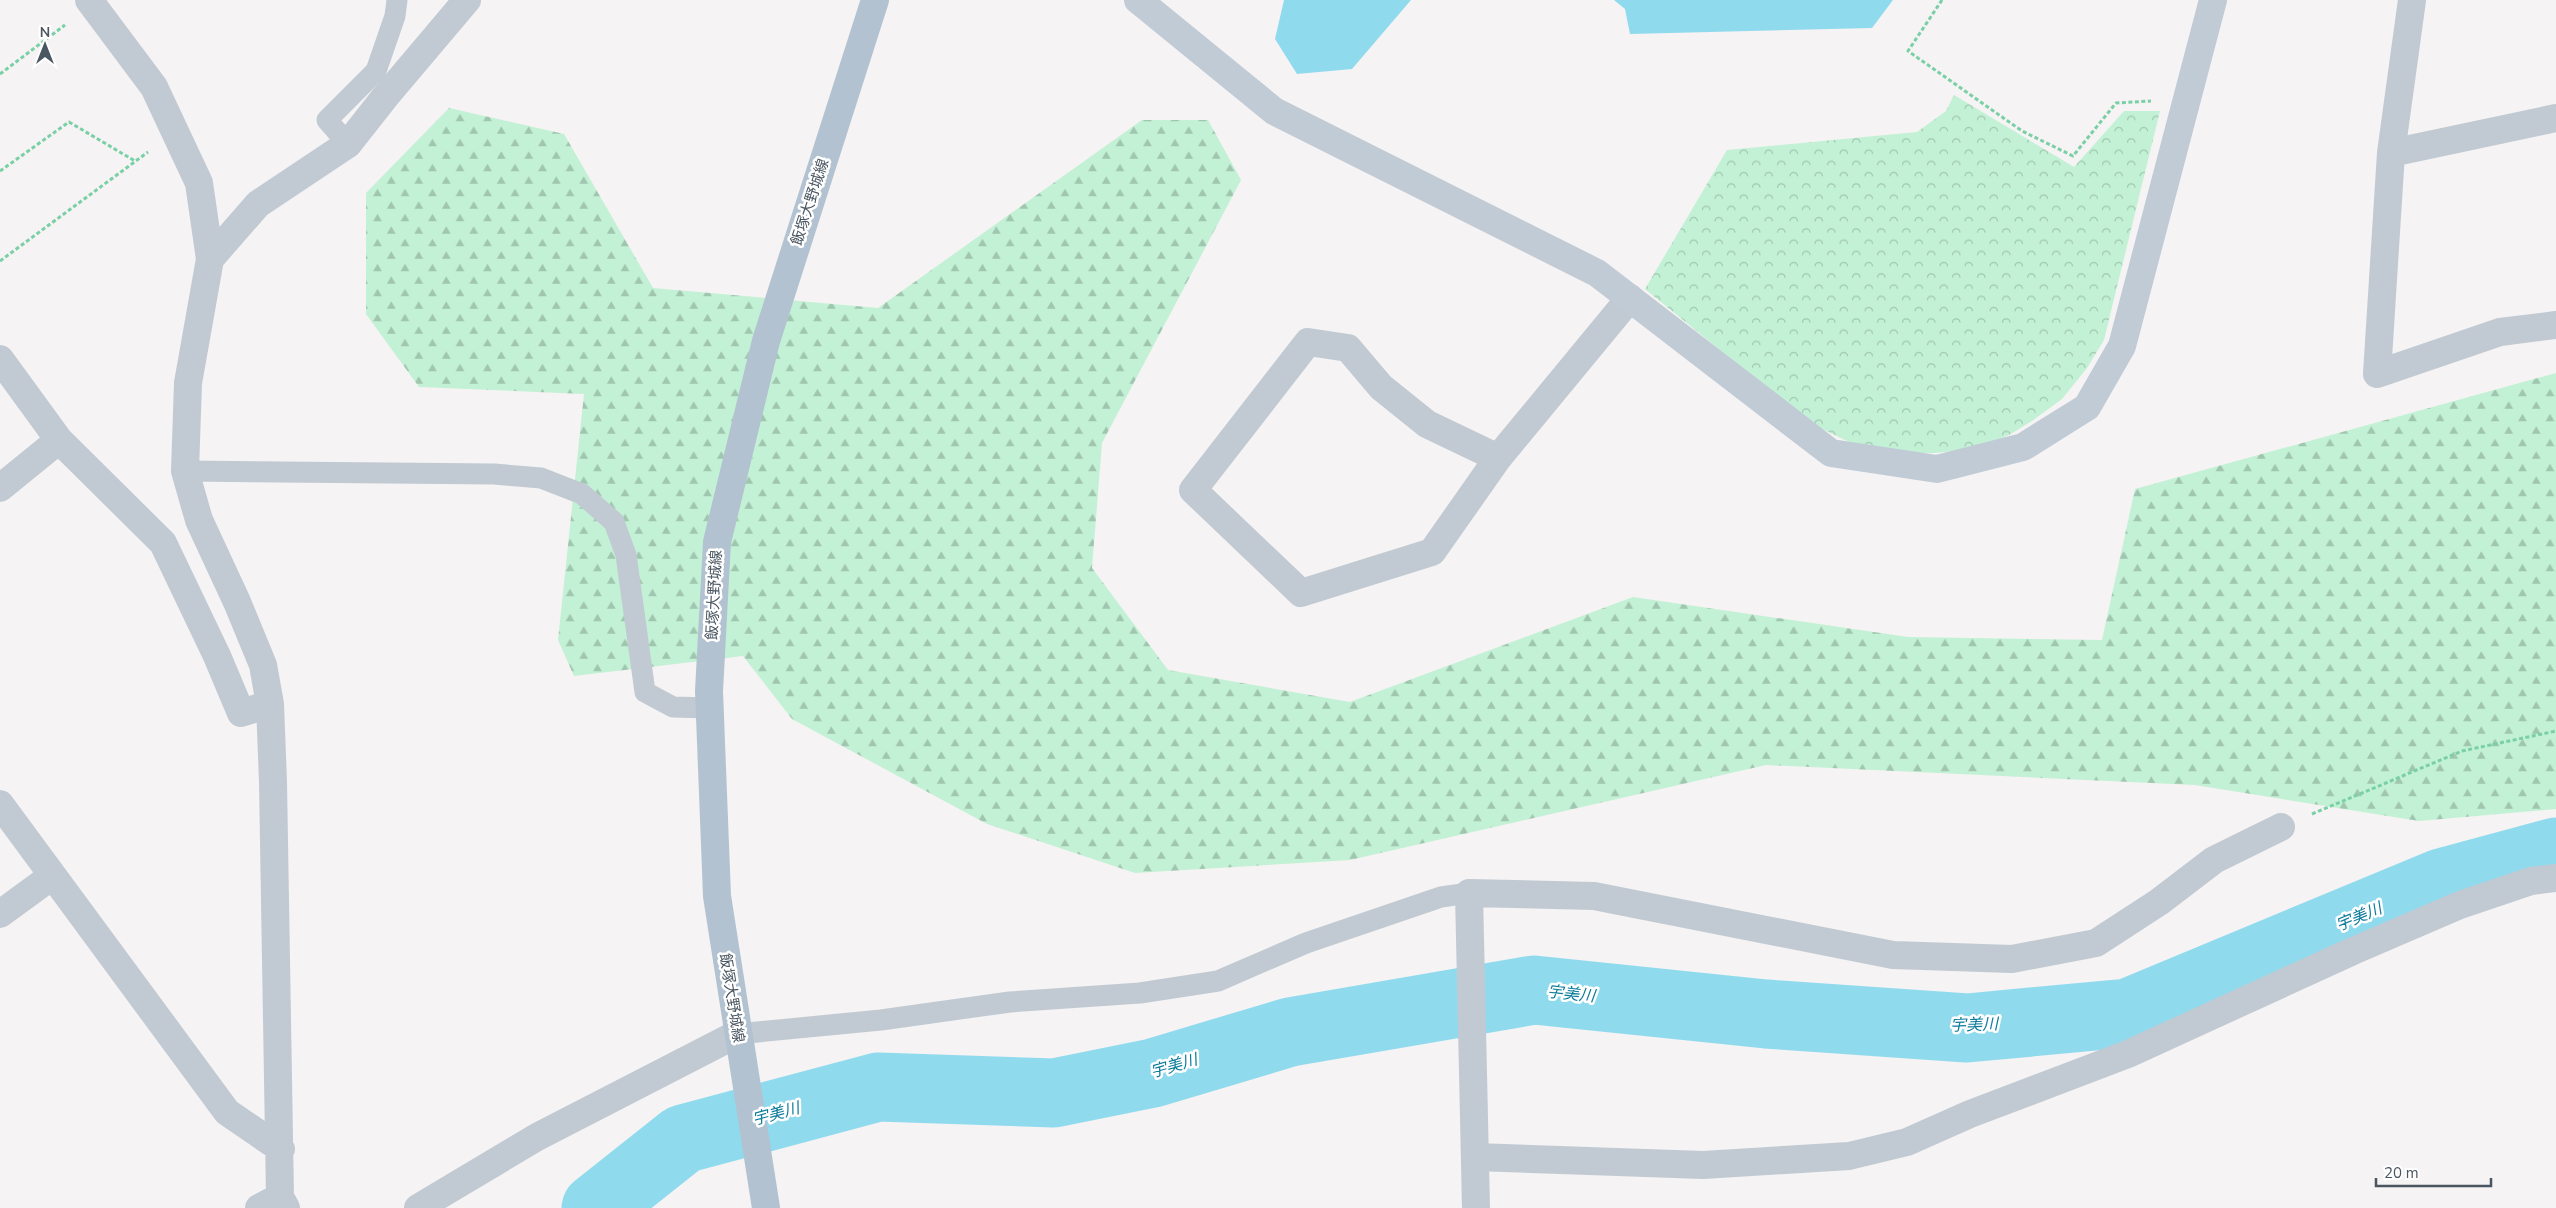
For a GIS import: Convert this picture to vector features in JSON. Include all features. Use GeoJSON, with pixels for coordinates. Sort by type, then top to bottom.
{"type":"FeatureCollection","features":[{"type":"Feature","properties":{"kind":"main road","name":"飯塚大野城線"},"geometry":{"type":"LineString","coordinates":[[764,1199],[717,896],[710,708],[717,542],[766,341],[875,0]]}},
{"type":"Feature","properties":{"kind":"street"},"geometry":{"type":"LineString","coordinates":[[210,259],[258,204],[348,144],[467,0]]}},
{"type":"Feature","properties":{"kind":"street"},"geometry":{"type":"LineString","coordinates":[[1138,0],[1274,111],[1597,273],[1830,453],[1937,469],[2023,447],[2087,407],[2122,346],[2213,0]]}},
{"type":"Feature","properties":{"kind":"street"},"geometry":{"type":"LineString","coordinates":[[2412,0],[2391,153],[2378,374],[2500,332],[2556,325]]}},
{"type":"Feature","properties":{"kind":"street"},"geometry":{"type":"LineString","coordinates":[[91,2],[154,87],[199,183],[210,259],[188,384],[185,471],[199,520],[238,602],[263,665],[270,704],[281,1149],[275,1204]]}},
{"type":"Feature","properties":{"kind":"street"},"geometry":{"type":"LineString","coordinates":[[2391,153],[2556,118]]}},
{"type":"Feature","properties":{"kind":"street"},"geometry":{"type":"LineString","coordinates":[[1498,458],[1427,424],[1381,387],[1348,348],[1308,342],[1193,490],[1301,593],[1432,552],[1498,458],[1630,298]]}},
{"type":"Feature","properties":{"kind":"street"},"geometry":{"type":"LineString","coordinates":[[0,359],[59,440],[163,543],[217,656],[241,713],[270,704]]}},
{"type":"Feature","properties":{"kind":"street"},"geometry":{"type":"LineString","coordinates":[[0,488],[59,440]]}},
{"type":"Feature","properties":{"kind":"street"},"geometry":{"type":"LineString","coordinates":[[0,804],[227,1112],[281,1149]]}},
{"type":"Feature","properties":{"kind":"street"},"geometry":{"type":"LineString","coordinates":[[1476,1208],[1470,894],[1594,896],[1893,955],[2012,959],[2096,943],[2160,902],[2214,860],[2281,827]]}},
{"type":"Feature","properties":{"kind":"street"},"geometry":{"type":"LineString","coordinates":[[0,914],[52,876]]}},
{"type":"Feature","properties":{"kind":"street"},"geometry":{"type":"LineString","coordinates":[[1475,1157],[1702,1166],[1849,1156],[1907,1142],[1970,1114],[2128,1054],[2353,951],[2460,905],[2531,881],[2556,878]]}},
{"type":"Feature","properties":{"kind":"street"},"geometry":{"type":"LineString","coordinates":[[418,1208],[537,1137],[737,1034]]}},
{"type":"Feature","properties":{"kind":"lane"},"geometry":{"type":"LineString","coordinates":[[348,144],[327,120],[376,71],[396,16],[397,0]]}},
{"type":"Feature","properties":{"kind":"lane"},"geometry":{"type":"LineString","coordinates":[[185,471],[494,474],[541,478],[582,494],[614,522],[626,555],[644,692],[673,707],[710,708]]}},
{"type":"Feature","properties":{"kind":"lane"},"geometry":{"type":"LineString","coordinates":[[737,1034],[881,1020],[1010,1002],[1140,993],[1218,981],[1306,943],[1441,897],[1470,894]]}},
{"type":"Feature","properties":{"kind":"path"},"geometry":{"type":"LineString","coordinates":[[1942,0],[1908,51],[2022,131],[2073,156],[2116,102],[2158,101],[2185,109]]}},
{"type":"Feature","properties":{"kind":"path"},"geometry":{"type":"LineString","coordinates":[[0,74],[91,2]]}},
{"type":"Feature","properties":{"kind":"path"},"geometry":{"type":"LineString","coordinates":[[0,171],[69,122],[135,161]]}},
{"type":"Feature","properties":{"kind":"path"},"geometry":{"type":"LineString","coordinates":[[0,261],[175,131]]}},
{"type":"Feature","properties":{"kind":"path"},"geometry":{"type":"LineString","coordinates":[[2281,827],[2462,751],[2556,732]]}},
{"type":"Feature","properties":{"kind":"green space"},"geometry":{"type":"Polygon","coordinates":[[[1954,95],[2074,167],[2124,111],[2160,111],[2104,340],[2087,368],[2062,399],[2032,421],[2009,435],[1977,449],[1934,453],[1892,453],[1849,442],[1810,423],[1645,289],[1727,150],[1917,132],[1946,111],[1954,95]]]}},
{"type":"Feature","properties":{"kind":"green space"},"geometry":{"type":"Polygon","coordinates":[[[449,108],[564,134],[653,288],[878,308],[1142,120],[1208,120],[1241,180],[1102,443],[1092,568],[1168,670],[1350,702],[1633,597],[1908,637],[2102,640],[2135,489],[2556,373],[2556,809],[2419,821],[2195,785],[1766,765],[1350,860],[1135,873],[987,824],[792,719],[743,656],[574,676],[558,640],[584,394],[419,387],[366,314],[366,193],[449,108]]]}},
{"type":"Feature","properties":{"kind":"water"},"geometry":{"type":"Polygon","coordinates":[[[1284,0],[1411,0],[1352,69],[1297,74],[1275,39],[1284,0]]]}},
{"type":"Feature","properties":{"kind":"water"},"geometry":{"type":"Polygon","coordinates":[[[1614,0],[1893,0],[1872,28],[1630,34],[1625,9],[1614,0]]]}},
{"type":"Feature","properties":{"kind":"waterway","name":"宇美川"},"geometry":{"type":"LineString","coordinates":[[596,1208],[683,1139],[878,1087],[1054,1093],[1153,1073],[1290,1032],[1534,990],[1766,1014],[1967,1028],[2128,1013],[2441,883],[2556,852]]}}]}
